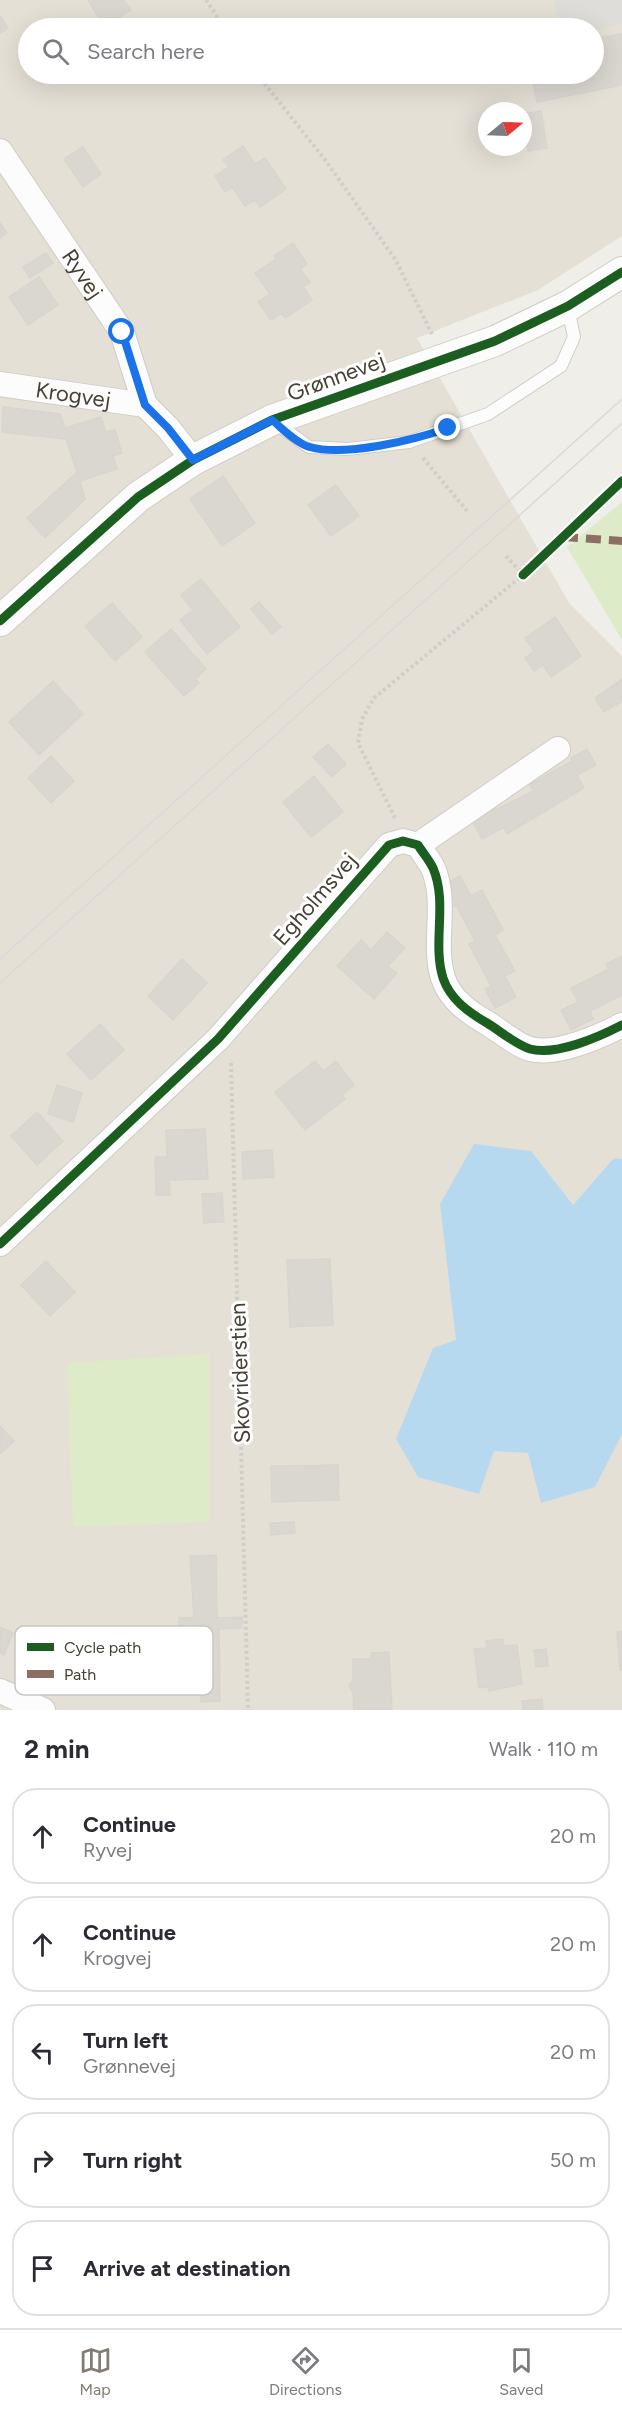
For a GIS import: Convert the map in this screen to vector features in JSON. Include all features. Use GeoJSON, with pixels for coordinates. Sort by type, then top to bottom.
{"type":"FeatureCollection","features":[{"type":"Feature","properties":{"kind":"street","name":"Ryvej"},"geometry":{"type":"LineString","coordinates":[[0,151],[122,332],[145,405]]}},
{"type":"Feature","properties":{"kind":"street","name":"Grønnevej"},"geometry":{"type":"LineString","coordinates":[[0,621],[138,497],[193,460],[272,420],[495,340],[568,306],[622,272]]}},
{"type":"Feature","properties":{"kind":"street","name":"Krogvej"},"geometry":{"type":"LineString","coordinates":[[0,384],[145,405]]}},
{"type":"Feature","properties":{"kind":"street"},"geometry":{"type":"LineString","coordinates":[[145,405],[168,428],[193,460]]}},
{"type":"Feature","properties":{"kind":"street","name":"Egholmsvej"},"geometry":{"type":"LineString","coordinates":[[0,1244],[218,1039],[389,845],[411,843],[558,749]]}},
{"type":"Feature","properties":{"kind":"street"},"geometry":{"type":"LineString","coordinates":[[411,843],[434,869],[439,904],[439,957],[444,978],[454,998],[463,1006],[530,1049],[558,1048],[597,1038],[622,1025]]}},
{"type":"Feature","properties":{"kind":"street"},"geometry":{"type":"LineString","coordinates":[[0,1691],[43,1710]]}},
{"type":"Feature","properties":{"kind":"lane"},"geometry":{"type":"LineString","coordinates":[[272,420],[309,447],[348,449],[409,442],[488,414],[561,366],[574,337],[568,306]]}},
{"type":"Feature","properties":{"kind":"path"},"geometry":{"type":"LineString","coordinates":[[206,0],[218,18]]}},
{"type":"Feature","properties":{"kind":"path"},"geometry":{"type":"LineString","coordinates":[[265,84],[326,161],[395,260],[444,359]]}},
{"type":"Feature","properties":{"kind":"path"},"geometry":{"type":"LineString","coordinates":[[409,442],[468,512]]}},
{"type":"Feature","properties":{"kind":"path"},"geometry":{"type":"LineString","coordinates":[[411,843],[358,742],[362,719],[374,698],[526,572],[505,555]]}},
{"type":"Feature","properties":{"kind":"shaded area"},"geometry":{"type":"Polygon","coordinates":[[[0,0],[622,0],[622,236],[538,290],[417,338],[569,603],[622,656],[622,1710],[0,1710],[0,0]]]}},
{"type":"Feature","properties":{"kind":"shaded area"},"geometry":{"type":"Polygon","coordinates":[[[554,0],[622,0],[622,24],[604,28],[604,18],[558,18],[554,0]]]}},
{"type":"Feature","properties":{"kind":"green space"},"geometry":{"type":"Polygon","coordinates":[[[622,502],[622,640],[567,547],[622,502]]]}},
{"type":"Feature","properties":{"kind":"green space"},"geometry":{"type":"Polygon","coordinates":[[[209,1354],[209,1522],[73,1527],[67,1363],[209,1354]]]}},
{"type":"Feature","properties":{"kind":"water"},"geometry":{"type":"Polygon","coordinates":[[[474,1144],[531,1151],[573,1205],[614,1158],[622,1159],[622,1434],[595,1487],[541,1503],[528,1453],[494,1451],[479,1494],[418,1477],[396,1439],[433,1348],[456,1340],[440,1204],[474,1144]]]}},
{"type":"Feature","properties":{"kind":"building"},"geometry":{"type":"Polygon","coordinates":[[[88,0],[124,0],[131,10],[118,18],[99,18],[88,0]]]}},
{"type":"Feature","properties":{"kind":"building"},"geometry":{"type":"Polygon","coordinates":[[[0,16],[8,28],[0,33],[0,16]]]}},
{"type":"Feature","properties":{"kind":"building"},"geometry":{"type":"Polygon","coordinates":[[[622,34],[622,85],[537,102],[533,84],[604,84],[604,37],[622,34]]]}},
{"type":"Feature","properties":{"kind":"building"},"geometry":{"type":"Polygon","coordinates":[[[541,111],[547,148],[532,150],[532,112],[541,111]]]}},
{"type":"Feature","properties":{"kind":"building"},"geometry":{"type":"Polygon","coordinates":[[[243,146],[255,164],[265,158],[286,189],[260,207],[255,200],[245,206],[232,187],[225,192],[215,176],[229,167],[223,160],[243,146]]]}},
{"type":"Feature","properties":{"kind":"building"},"geometry":{"type":"Polygon","coordinates":[[[83,147],[101,174],[83,187],[64,159],[83,147]]]}},
{"type":"Feature","properties":{"kind":"building"},"geometry":{"type":"Polygon","coordinates":[[[0,223],[7,233],[0,238],[0,223]]]}},
{"type":"Feature","properties":{"kind":"building"},"geometry":{"type":"Polygon","coordinates":[[[293,243],[307,264],[300,269],[310,282],[303,287],[312,300],[285,318],[282,313],[271,320],[258,302],[270,294],[255,273],[276,259],[274,256],[293,243]]]}},
{"type":"Feature","properties":{"kind":"building"},"geometry":{"type":"Polygon","coordinates":[[[46,253],[53,263],[30,278],[23,267],[46,253]]]}},
{"type":"Feature","properties":{"kind":"building"},"geometry":{"type":"Polygon","coordinates":[[[39,277],[58,305],[28,325],[9,297],[39,277]]]}},
{"type":"Feature","properties":{"kind":"building"},"geometry":{"type":"Polygon","coordinates":[[[3,407],[60,414],[65,428],[101,417],[106,432],[115,430],[122,453],[113,456],[117,469],[80,481],[85,499],[45,538],[27,518],[77,472],[66,439],[2,432],[3,407]]]}},
{"type":"Feature","properties":{"kind":"building"},"geometry":{"type":"Polygon","coordinates":[[[223,476],[255,523],[222,546],[190,499],[223,476]]]}},
{"type":"Feature","properties":{"kind":"building"},"geometry":{"type":"Polygon","coordinates":[[[336,485],[359,516],[331,536],[308,505],[336,485]]]}},
{"type":"Feature","properties":{"kind":"building"},"geometry":{"type":"Polygon","coordinates":[[[201,579],[240,627],[207,654],[180,620],[193,610],[181,595],[201,579]]]}},
{"type":"Feature","properties":{"kind":"building"},"geometry":{"type":"Polygon","coordinates":[[[259,602],[281,627],[272,634],[251,609],[259,602]]]}},
{"type":"Feature","properties":{"kind":"building"},"geometry":{"type":"Polygon","coordinates":[[[112,603],[142,637],[115,661],[85,626],[112,603]]]}},
{"type":"Feature","properties":{"kind":"building"},"geometry":{"type":"Polygon","coordinates":[[[555,617],[581,656],[551,677],[543,665],[534,671],[525,658],[534,651],[525,638],[555,617]]]}},
{"type":"Feature","properties":{"kind":"building"},"geometry":{"type":"Polygon","coordinates":[[[171,629],[206,669],[195,679],[199,683],[184,696],[145,652],[171,629]]]}},
{"type":"Feature","properties":{"kind":"building"},"geometry":{"type":"Polygon","coordinates":[[[622,679],[622,701],[604,712],[595,698],[622,679]]]}},
{"type":"Feature","properties":{"kind":"building"},"geometry":{"type":"Polygon","coordinates":[[[53,681],[83,714],[39,755],[9,722],[53,681]]]}},
{"type":"Feature","properties":{"kind":"building"},"geometry":{"type":"Polygon","coordinates":[[[328,744],[346,764],[332,777],[313,757],[328,744]]]}},
{"type":"Feature","properties":{"kind":"building"},"geometry":{"type":"Polygon","coordinates":[[[587,749],[596,765],[577,775],[584,788],[507,834],[504,827],[482,839],[471,818],[494,805],[496,810],[533,791],[530,784],[572,761],[571,758],[587,749]]]}},
{"type":"Feature","properties":{"kind":"building"},"geometry":{"type":"Polygon","coordinates":[[[51,756],[74,781],[51,803],[28,778],[51,756]]]}},
{"type":"Feature","properties":{"kind":"building"},"geometry":{"type":"Polygon","coordinates":[[[314,776],[343,812],[311,837],[283,802],[314,776]]]}},
{"type":"Feature","properties":{"kind":"building"},"geometry":{"type":"Polygon","coordinates":[[[460,876],[471,896],[482,890],[503,930],[495,935],[515,971],[505,976],[516,997],[495,1008],[485,989],[491,986],[469,944],[475,941],[456,905],[451,908],[439,887],[460,876]]]}},
{"type":"Feature","properties":{"kind":"building"},"geometry":{"type":"Polygon","coordinates":[[[387,932],[405,948],[388,966],[397,973],[374,999],[337,966],[361,940],[371,950],[387,932]]]}},
{"type":"Feature","properties":{"kind":"building"},"geometry":{"type":"Polygon","coordinates":[[[622,956],[622,995],[590,1011],[593,1019],[571,1030],[561,1010],[578,1002],[571,988],[609,969],[606,964],[622,956]]]}},
{"type":"Feature","properties":{"kind":"building"},"geometry":{"type":"Polygon","coordinates":[[[182,959],[207,983],[173,1020],[148,996],[182,959]]]}},
{"type":"Feature","properties":{"kind":"building"},"geometry":{"type":"Polygon","coordinates":[[[100,1024],[124,1050],[91,1080],[67,1054],[100,1024]]]}},
{"type":"Feature","properties":{"kind":"building"},"geometry":{"type":"Polygon","coordinates":[[[315,1061],[323,1071],[336,1061],[354,1085],[342,1095],[345,1099],[305,1130],[275,1092],[315,1061]]]}},
{"type":"Feature","properties":{"kind":"building"},"geometry":{"type":"Polygon","coordinates":[[[57,1085],[82,1093],[73,1122],[48,1114],[57,1085]]]}},
{"type":"Feature","properties":{"kind":"building"},"geometry":{"type":"Polygon","coordinates":[[[37,1112],[63,1141],[37,1165],[11,1136],[37,1112]]]}},
{"type":"Feature","properties":{"kind":"building"},"geometry":{"type":"Polygon","coordinates":[[[205,1129],[208,1179],[169,1180],[170,1195],[156,1195],[155,1157],[167,1157],[166,1130],[205,1129]]]}},
{"type":"Feature","properties":{"kind":"building"},"geometry":{"type":"Polygon","coordinates":[[[272,1150],[274,1177],[243,1179],[242,1152],[272,1150]]]}},
{"type":"Feature","properties":{"kind":"building"},"geometry":{"type":"Polygon","coordinates":[[[222,1193],[224,1222],[204,1223],[202,1194],[222,1193]]]}},
{"type":"Feature","properties":{"kind":"building"},"geometry":{"type":"Polygon","coordinates":[[[330,1259],[333,1325],[290,1327],[287,1260],[330,1259]]]}},
{"type":"Feature","properties":{"kind":"building"},"geometry":{"type":"Polygon","coordinates":[[[46,1261],[75,1292],[50,1316],[21,1285],[46,1261]]]}},
{"type":"Feature","properties":{"kind":"building"},"geometry":{"type":"Polygon","coordinates":[[[0,1426],[14,1441],[0,1454],[0,1426]]]}},
{"type":"Feature","properties":{"kind":"building"},"geometry":{"type":"Polygon","coordinates":[[[338,1465],[339,1500],[272,1502],[271,1466],[338,1465]]]}},
{"type":"Feature","properties":{"kind":"building"},"geometry":{"type":"Polygon","coordinates":[[[294,1522],[295,1533],[271,1535],[270,1523],[294,1522]]]}},
{"type":"Feature","properties":{"kind":"building"},"geometry":{"type":"Polygon","coordinates":[[[216,1555],[217,1618],[242,1617],[242,1628],[219,1629],[220,1701],[201,1702],[201,1695],[213,1695],[213,1626],[179,1626],[179,1618],[194,1617],[190,1556],[216,1555]]]}},
{"type":"Feature","properties":{"kind":"building"},"geometry":{"type":"Polygon","coordinates":[[[0,1627],[13,1633],[4,1655],[0,1653],[0,1627]]]}},
{"type":"Feature","properties":{"kind":"building"},"geometry":{"type":"Polygon","coordinates":[[[622,1631],[622,1670],[620,1670],[617,1632],[622,1631]]]}},
{"type":"Feature","properties":{"kind":"building"},"geometry":{"type":"Polygon","coordinates":[[[503,1639],[504,1646],[517,1645],[522,1684],[489,1691],[489,1687],[479,1688],[474,1649],[487,1648],[486,1641],[503,1639]]]}},
{"type":"Feature","properties":{"kind":"building"},"geometry":{"type":"Polygon","coordinates":[[[546,1649],[548,1666],[536,1667],[534,1650],[546,1649]]]}},
{"type":"Feature","properties":{"kind":"building"},"geometry":{"type":"Polygon","coordinates":[[[389,1652],[392,1710],[354,1710],[353,1693],[349,1686],[353,1680],[353,1659],[371,1659],[371,1653],[389,1652]]]}},
{"type":"Feature","properties":{"kind":"building"},"geometry":{"type":"Polygon","coordinates":[[[542,1699],[543,1710],[523,1710],[522,1701],[542,1699]]]}},
{"type":"Feature","properties":{"kind":"tram line"},"geometry":{"type":"LineString","coordinates":[[0,959],[622,399]]}},
{"type":"Feature","properties":{"kind":"tram line"},"geometry":{"type":"LineString","coordinates":[[0,983],[622,423]]}},
{"type":"Feature","properties":{"kind":"marked path"},"geometry":{"type":"LineString","coordinates":[[563,537],[622,541]]}},
{"type":"Feature","properties":{"kind":"cycle path"},"geometry":{"type":"LineString","coordinates":[[0,621],[138,497],[193,460],[272,420],[495,341],[568,306],[622,272]]}},
{"type":"Feature","properties":{"kind":"cycle path"},"geometry":{"type":"LineString","coordinates":[[523,575],[622,481]]}},
{"type":"Feature","properties":{"kind":"cycle path"},"geometry":{"type":"LineString","coordinates":[[0,1244],[218,1039],[389,845],[403,841],[418,845],[433,868],[439,895],[439,951],[443,978],[455,999],[467,1009],[530,1049],[564,1048],[602,1035],[622,1025]]}},
{"type":"Feature","properties":{"kind":"route"},"geometry":{"type":"LineString","coordinates":[[122,332],[145,405],[168,428],[193,460],[272,420],[309,447],[348,449],[409,442],[448,428]]}}]}
